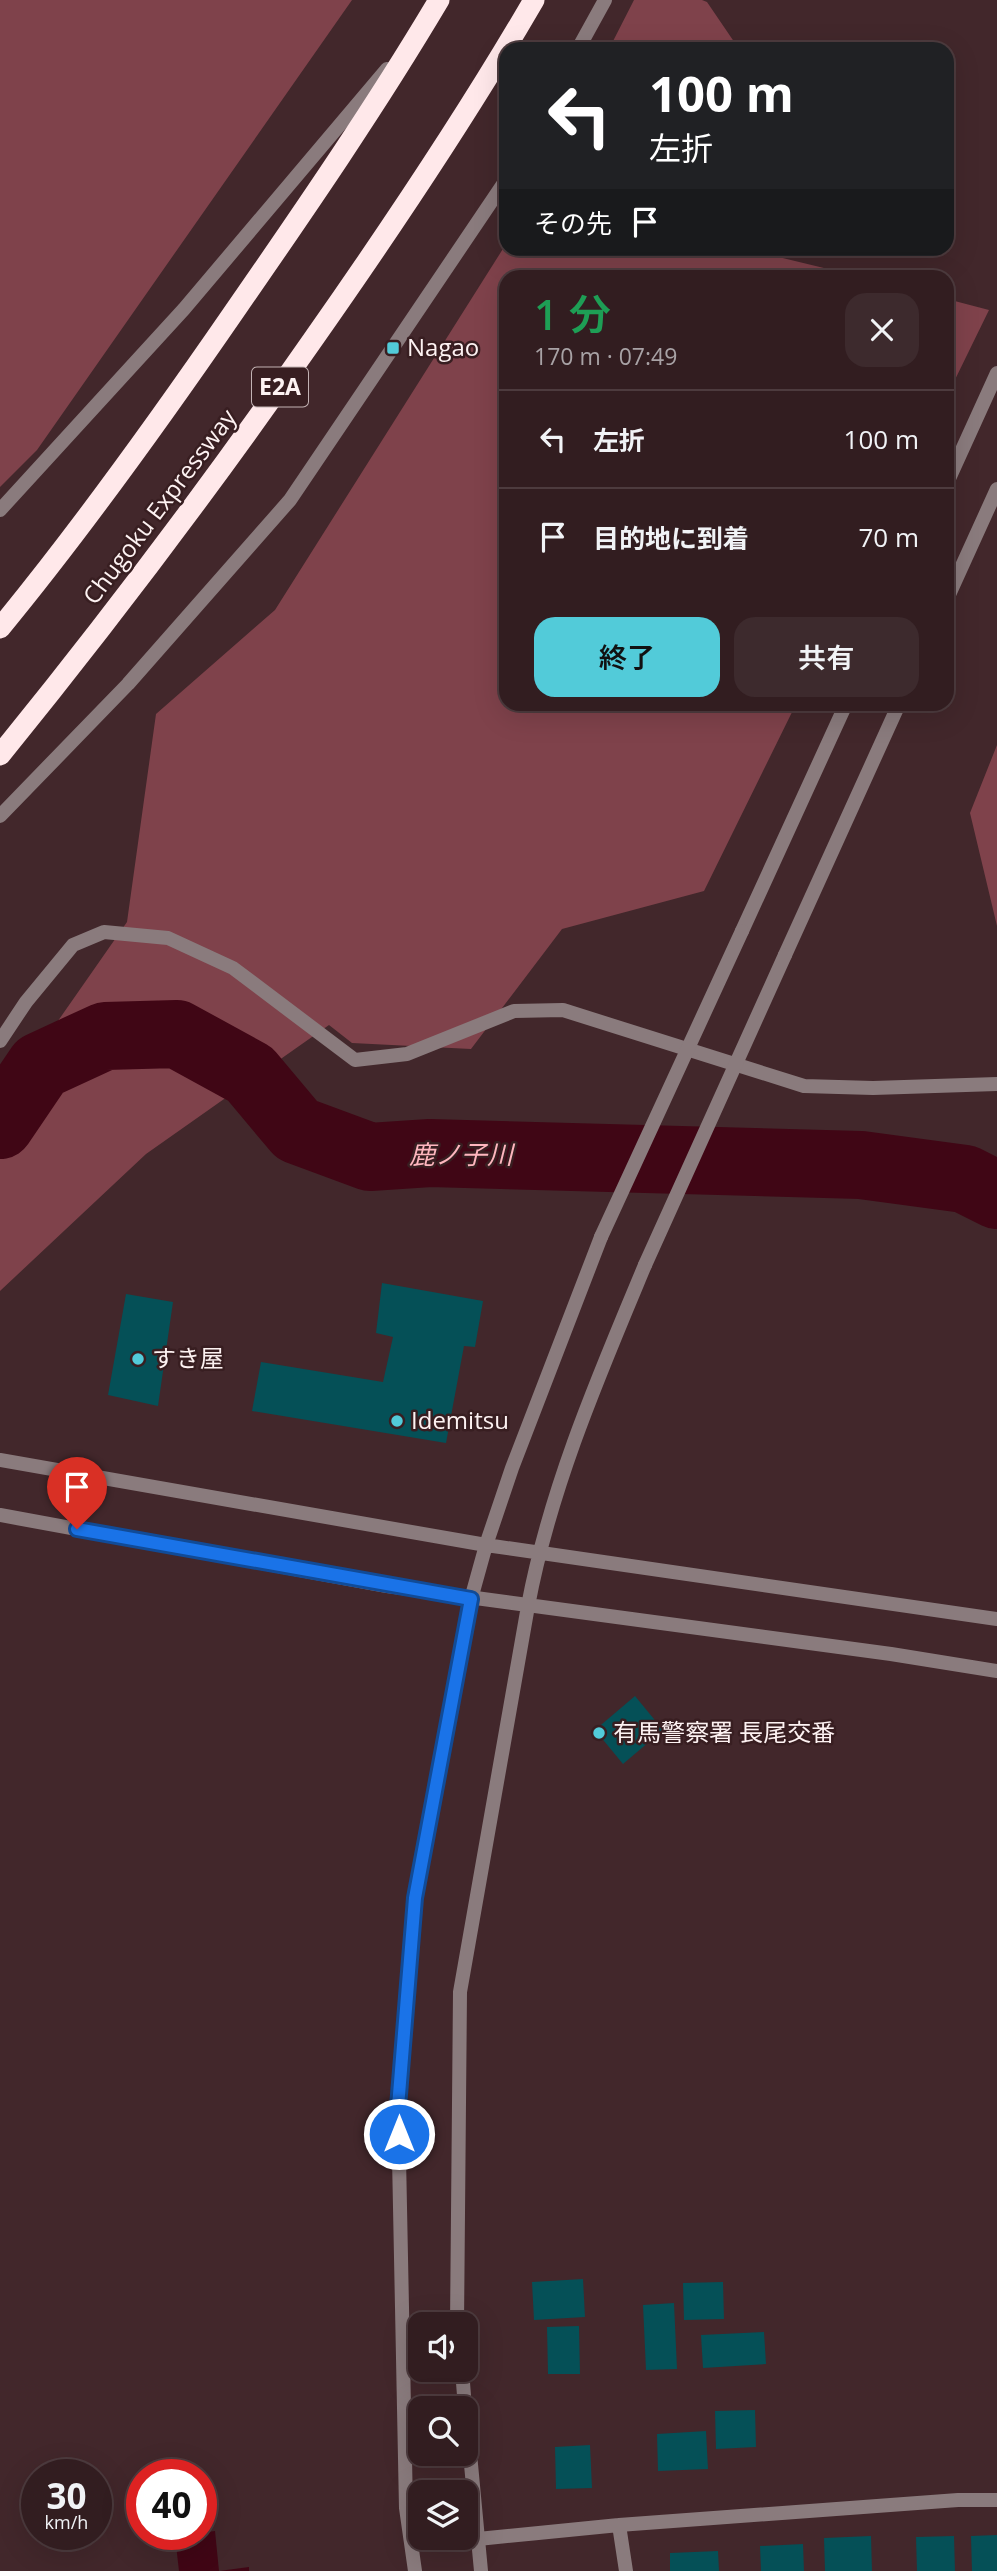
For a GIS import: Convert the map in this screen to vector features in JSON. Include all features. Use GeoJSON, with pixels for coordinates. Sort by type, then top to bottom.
{"type":"FeatureCollection","features":[{"type":"Feature","properties":{"kind":"highway"},"geometry":{"type":"LineString","coordinates":[[0,628],[172,401],[312,199],[439,0]]}},
{"type":"Feature","properties":{"kind":"highway","name":"Chugoku Expressway"},"geometry":{"type":"LineString","coordinates":[[510,42],[534,0]]}},
{"type":"Feature","properties":{"kind":"highway","name":"Chugoku Expressway"},"geometry":{"type":"LineString","coordinates":[[0,755],[91,644],[247,433],[369,259],[499,61]]}},
{"type":"Feature","properties":{"kind":"street"},"geometry":{"type":"LineString","coordinates":[[582,42],[605,0]]}},
{"type":"Feature","properties":{"kind":"street"},"geometry":{"type":"LineString","coordinates":[[0,510],[184,309],[425,24]]}},
{"type":"Feature","properties":{"kind":"street"},"geometry":{"type":"LineString","coordinates":[[0,816],[128,684],[290,500],[499,190]]}},
{"type":"Feature","properties":{"kind":"street"},"geometry":{"type":"LineString","coordinates":[[954,468],[997,373]]}},
{"type":"Feature","properties":{"kind":"street"},"geometry":{"type":"LineString","coordinates":[[954,584],[997,489]]}},
{"type":"Feature","properties":{"kind":"street"},"geometry":{"type":"LineString","coordinates":[[415,2571],[406,2508],[398,2107],[415,1898],[471,1599],[516,1455],[601,1237],[843,711]]}},
{"type":"Feature","properties":{"kind":"street"},"geometry":{"type":"LineString","coordinates":[[457,2312],[460,1992],[538,1552],[608,1353],[645,1265],[896,711]]}},
{"type":"Feature","properties":{"kind":"street"},"geometry":{"type":"LineString","coordinates":[[0,1041],[26,1002],[73,945],[104,932],[168,938],[233,968],[355,1060],[407,1054],[514,1011],[563,1010],[804,1086],[873,1088],[997,1084]]}},
{"type":"Feature","properties":{"kind":"street"},"geometry":{"type":"LineString","coordinates":[[0,1460],[486,1545],[997,1619]]}},
{"type":"Feature","properties":{"kind":"street"},"geometry":{"type":"LineString","coordinates":[[0,1515],[387,1586],[891,1654],[997,1671]]}},
{"type":"Feature","properties":{"kind":"street"},"geometry":{"type":"LineString","coordinates":[[481,2571],[478,2539],[619,2525],[958,2500],[997,2500]]}},
{"type":"Feature","properties":{"kind":"street"},"geometry":{"type":"LineString","coordinates":[[619,2525],[626,2571]]}},
{"type":"Feature","properties":{"kind":"shaded area"},"geometry":{"type":"Polygon","coordinates":[[[0,0],[352,0],[37,450],[0,487],[0,0]]]}},
{"type":"Feature","properties":{"kind":"shaded area"},"geometry":{"type":"Polygon","coordinates":[[[634,0],[702,0],[707,2],[734,42],[613,42],[634,0]]]}},
{"type":"Feature","properties":{"kind":"shaded area"},"geometry":{"type":"Polygon","coordinates":[[[499,255],[774,256],[832,270],[499,270],[499,711],[793,711],[704,891],[562,929],[471,1049],[352,1043],[329,1025],[146,1154],[0,1291],[0,1104],[127,922],[156,714],[275,610],[499,255]]]}},
{"type":"Feature","properties":{"kind":"shaded area"},"geometry":{"type":"Polygon","coordinates":[[[954,301],[989,310],[954,382],[954,301]]]}},
{"type":"Feature","properties":{"kind":"shaded area"},"geometry":{"type":"Polygon","coordinates":[[[997,745],[997,926],[970,813],[997,745]]]}},
{"type":"Feature","properties":{"kind":"shaded area"},"geometry":{"type":"Polygon","coordinates":[[[177,2550],[217,2550],[219,2571],[179,2571],[177,2550]]]}},
{"type":"Feature","properties":{"kind":"shaded area"},"geometry":{"type":"Polygon","coordinates":[[[249,2567],[249,2571],[219,2571],[249,2567]]]}},
{"type":"Feature","properties":{"kind":"building"},"geometry":{"type":"Polygon","coordinates":[[[382,1283],[483,1301],[475,1347],[464,1346],[446,1443],[252,1411],[261,1362],[383,1382],[393,1337],[376,1333],[382,1283]]]}},
{"type":"Feature","properties":{"kind":"building"},"geometry":{"type":"Polygon","coordinates":[[[126,1294],[173,1302],[158,1406],[108,1395],[126,1294]]]}},
{"type":"Feature","properties":{"kind":"building"},"geometry":{"type":"Polygon","coordinates":[[[635,1696],[663,1730],[623,1764],[595,1730],[635,1696]]]}},
{"type":"Feature","properties":{"kind":"building"},"geometry":{"type":"Polygon","coordinates":[[[583,2279],[585,2317],[534,2320],[532,2282],[583,2279]]]}},
{"type":"Feature","properties":{"kind":"building"},"geometry":{"type":"Polygon","coordinates":[[[723,2282],[724,2319],[684,2320],[683,2283],[723,2282]]]}},
{"type":"Feature","properties":{"kind":"building"},"geometry":{"type":"Polygon","coordinates":[[[674,2303],[677,2369],[646,2370],[643,2305],[674,2303]]]}},
{"type":"Feature","properties":{"kind":"building"},"geometry":{"type":"Polygon","coordinates":[[[579,2326],[580,2374],[548,2374],[547,2327],[579,2326]]]}},
{"type":"Feature","properties":{"kind":"building"},"geometry":{"type":"Polygon","coordinates":[[[764,2332],[766,2364],[703,2368],[701,2335],[764,2332]]]}},
{"type":"Feature","properties":{"kind":"building"},"geometry":{"type":"Polygon","coordinates":[[[755,2410],[756,2447],[716,2449],[715,2411],[755,2410]]]}},
{"type":"Feature","properties":{"kind":"building"},"geometry":{"type":"Polygon","coordinates":[[[706,2431],[708,2469],[658,2471],[657,2434],[706,2431]]]}},
{"type":"Feature","properties":{"kind":"building"},"geometry":{"type":"Polygon","coordinates":[[[590,2445],[592,2488],[556,2489],[555,2447],[590,2445]]]}},
{"type":"Feature","properties":{"kind":"building"},"geometry":{"type":"Polygon","coordinates":[[[997,2535],[997,2571],[972,2571],[971,2536],[997,2535]]]}},
{"type":"Feature","properties":{"kind":"building"},"geometry":{"type":"Polygon","coordinates":[[[871,2536],[872,2571],[825,2571],[824,2538],[871,2536]]]}},
{"type":"Feature","properties":{"kind":"building"},"geometry":{"type":"Polygon","coordinates":[[[954,2536],[955,2571],[917,2571],[916,2537],[954,2536]]]}},
{"type":"Feature","properties":{"kind":"building"},"geometry":{"type":"Polygon","coordinates":[[[803,2544],[804,2571],[761,2571],[760,2546],[803,2544]]]}},
{"type":"Feature","properties":{"kind":"building"},"geometry":{"type":"Polygon","coordinates":[[[718,2551],[719,2571],[670,2571],[670,2553],[718,2551]]]}},
{"type":"Feature","properties":{"kind":"waterway","name":"鹿ノ子川"},"geometry":{"type":"LineString","coordinates":[[0,1125],[40,1066],[105,1036],[177,1034],[250,1074],[297,1130],[370,1157],[430,1153],[861,1165],[965,1179],[997,1195]]}},
{"type":"Feature","properties":{"kind":"place","name":"Nagao"},"geometry":{"type":"Point","coordinates":[393,348]}},
{"type":"Feature","properties":{"kind":"place","name":"すき屋"},"geometry":{"type":"Point","coordinates":[138,1359]}},
{"type":"Feature","properties":{"kind":"place","name":"Idemitsu"},"geometry":{"type":"Point","coordinates":[397,1421]}},
{"type":"Feature","properties":{"kind":"place","name":"有馬警察署 長尾交番"},"geometry":{"type":"Point","coordinates":[599,1733]}},
{"type":"Feature","properties":{"kind":"route"},"geometry":{"type":"LineString","coordinates":[[77,1529],[471,1599],[415,1898],[398,2107],[399,2134]]}}]}
